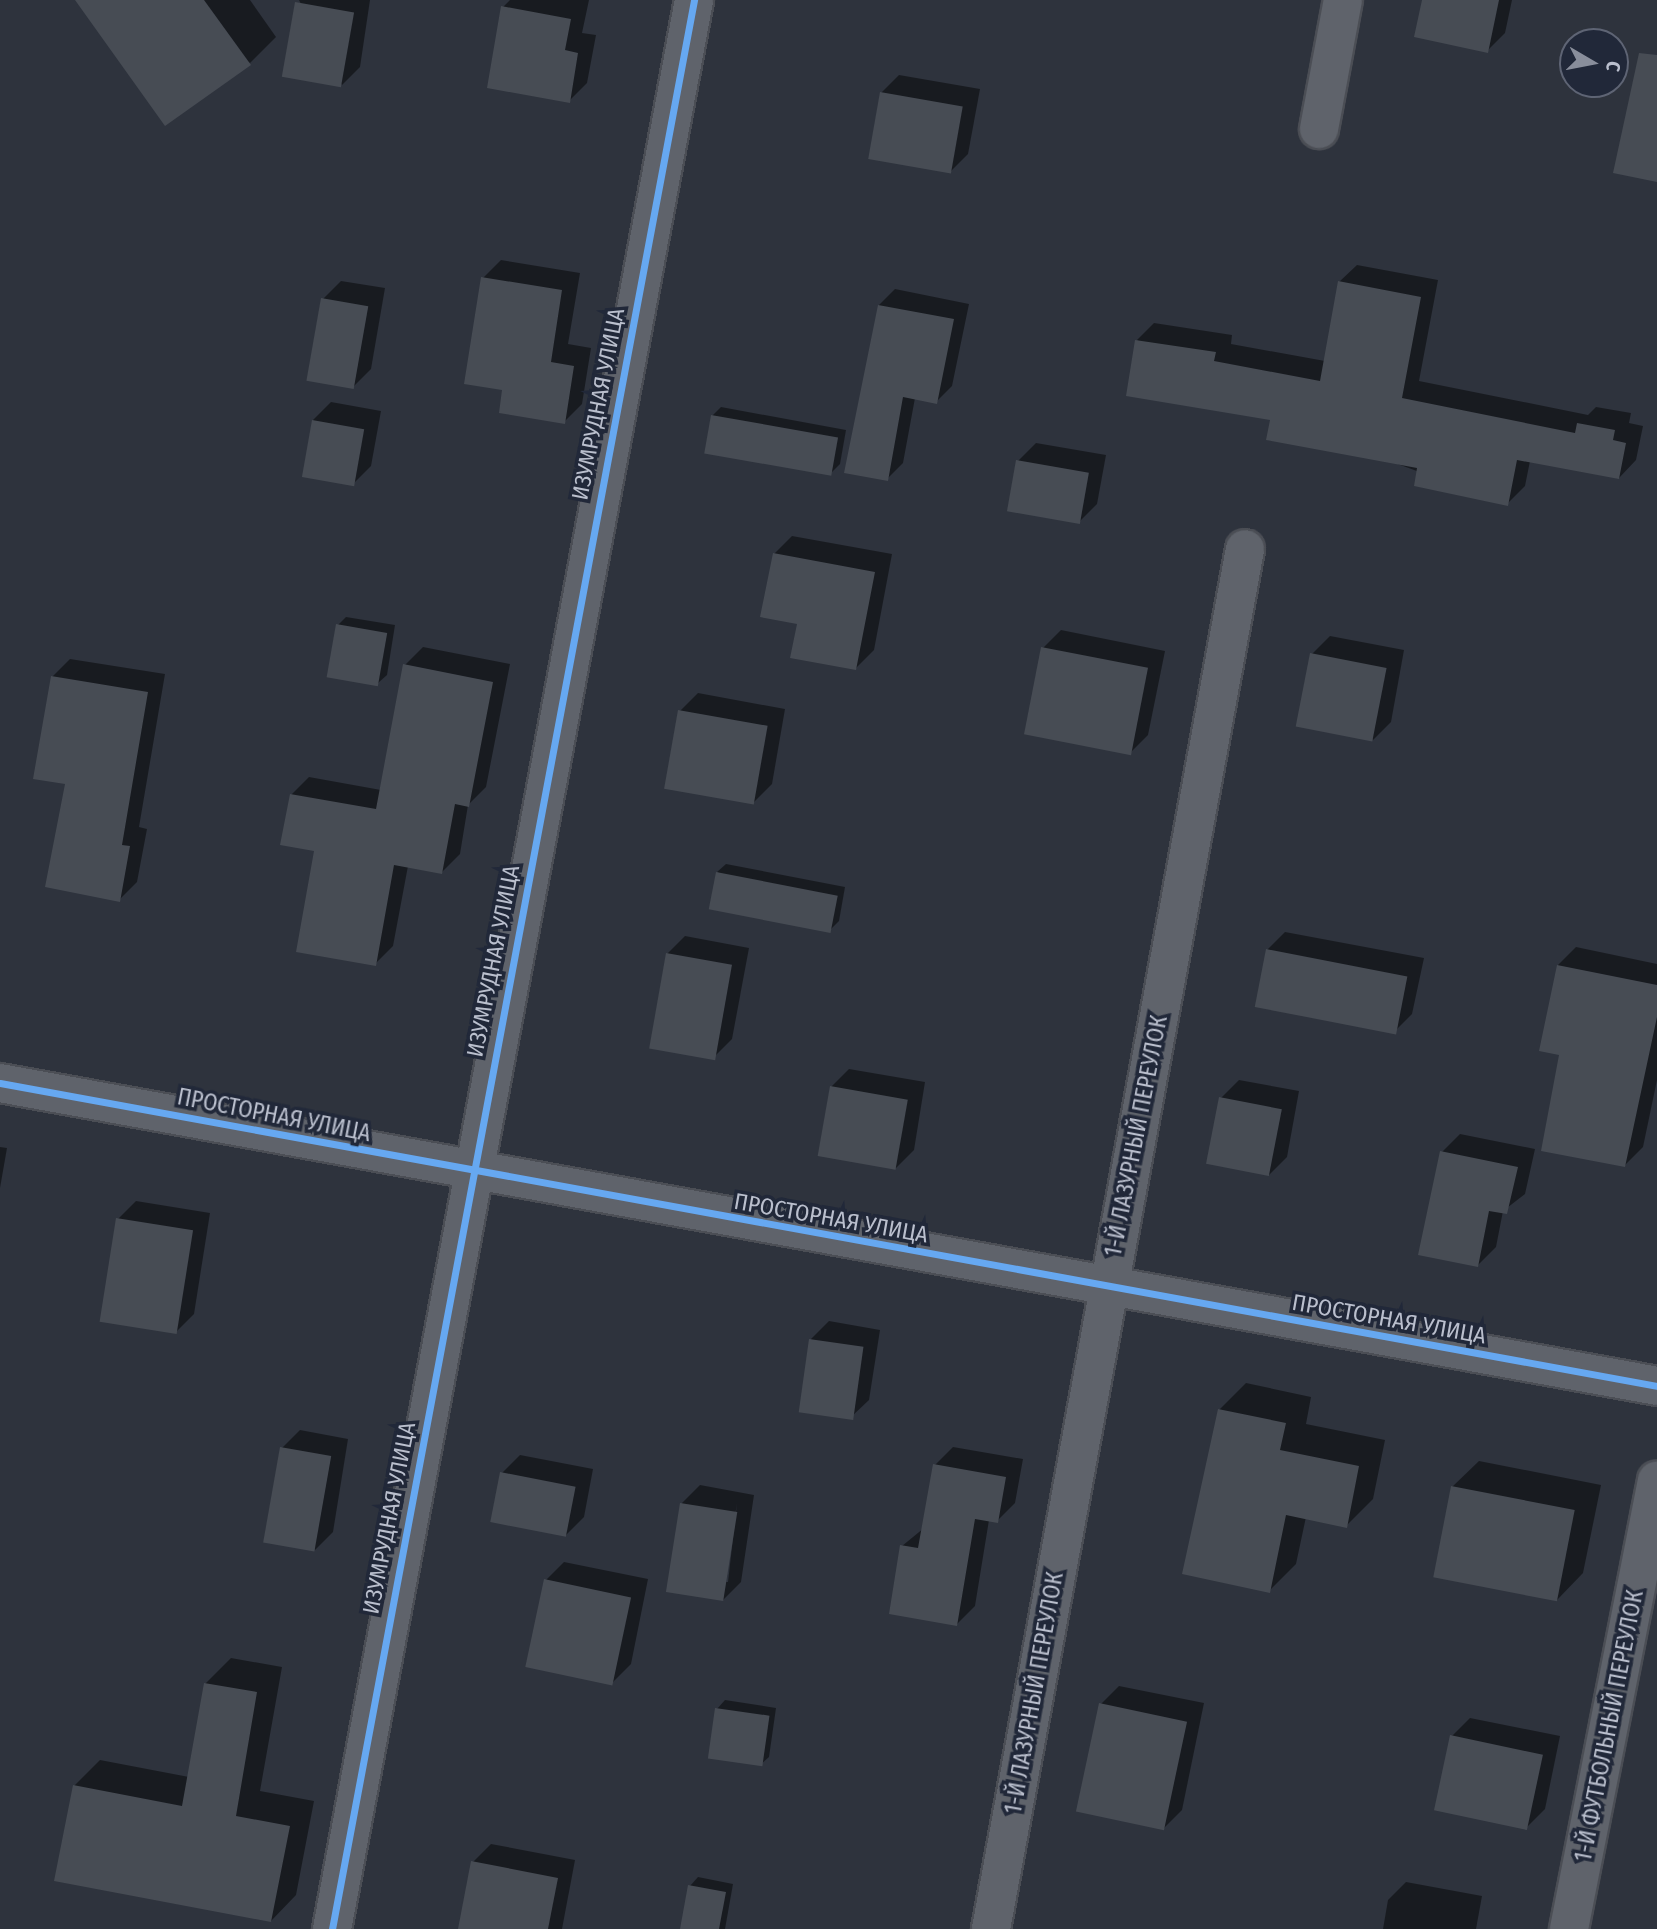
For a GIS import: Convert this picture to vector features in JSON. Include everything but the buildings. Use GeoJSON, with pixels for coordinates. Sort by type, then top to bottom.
{"type":"FeatureCollection","features":[{"type":"Feature","properties":{"kind":"street","name":"ИЗУМРУДНАЯ УЛИЦА"},"geometry":{"type":"LineString","coordinates":[[332,1929],[694,0]]}},
{"type":"Feature","properties":{"kind":"street"},"geometry":{"type":"LineString","coordinates":[[1319,129],[1343,0]]}},
{"type":"Feature","properties":{"kind":"street","name":"1-Й ЛАЗУРНЫЙ ПЕРЕУЛОК"},"geometry":{"type":"LineString","coordinates":[[991,1929],[1245,549]]}},
{"type":"Feature","properties":{"kind":"street","name":"ПРОСТОРНАЯ УЛИЦА"},"geometry":{"type":"LineString","coordinates":[[0,1083],[472,1172],[1657,1386]]}},
{"type":"Feature","properties":{"kind":"street","name":"1-Й ФУТБОЛЬНЫЙ ПЕРЕУЛОК"},"geometry":{"type":"LineString","coordinates":[[1569,1929],[1657,1481]]}},
{"type":"Feature","properties":{"kind":"cycle path"},"geometry":{"type":"LineString","coordinates":[[332,1929],[694,0]]}},
{"type":"Feature","properties":{"kind":"cycle path"},"geometry":{"type":"LineString","coordinates":[[0,1083],[1657,1386]]}}]}
